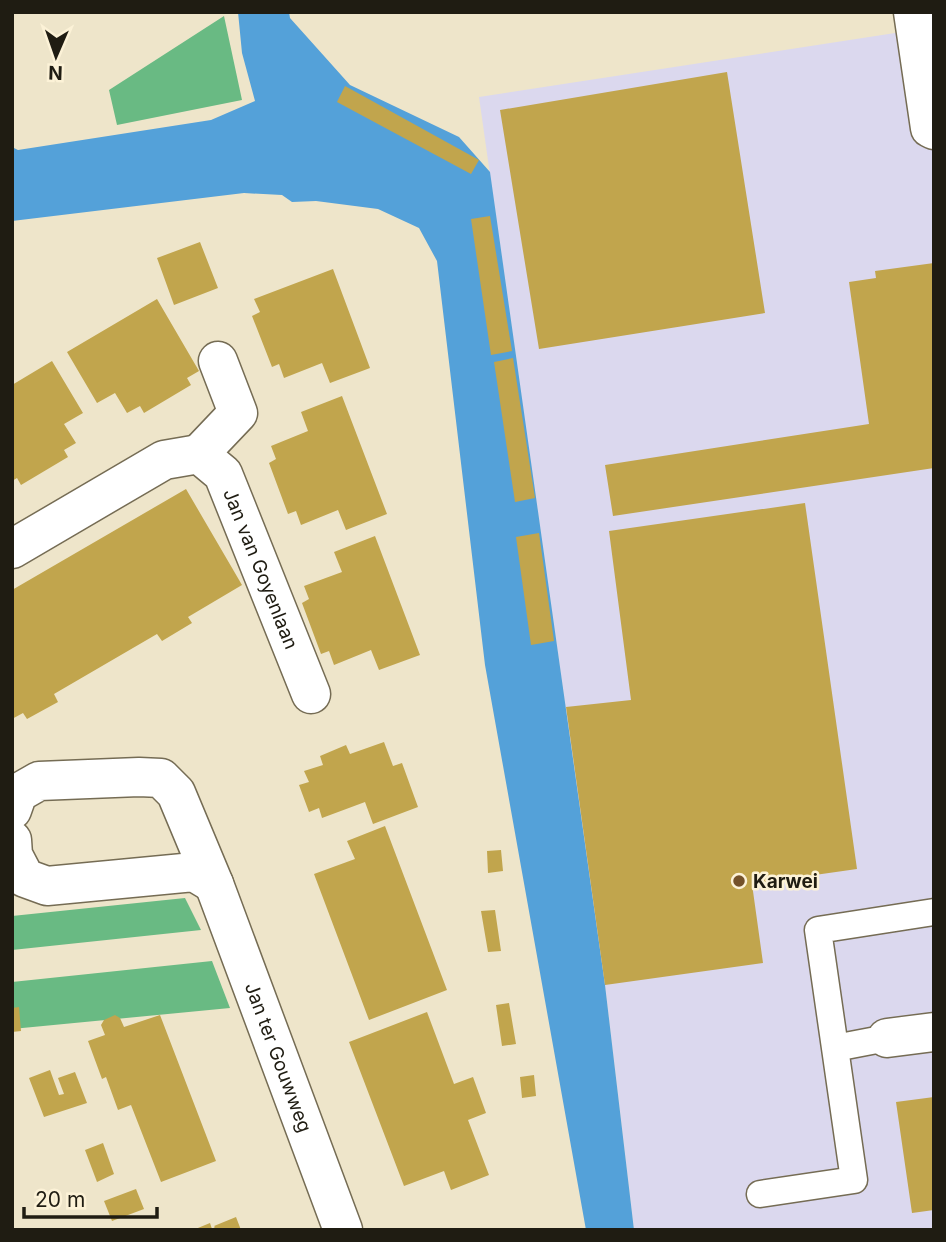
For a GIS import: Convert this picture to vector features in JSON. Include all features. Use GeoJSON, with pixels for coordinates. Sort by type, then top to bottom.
{"type":"FeatureCollection","features":[{"type":"Feature","properties":{"kind":"street"},"geometry":{"type":"LineString","coordinates":[[913,12],[930,128],[934,130]]}},
{"type":"Feature","properties":{"kind":"street"},"geometry":{"type":"LineString","coordinates":[[12,549],[164,460],[199,454],[237,413],[218,361]]}},
{"type":"Feature","properties":{"kind":"street","name":"Jan van Goyenlaan"},"geometry":{"type":"LineString","coordinates":[[199,454],[223,474],[311,694]]}},
{"type":"Feature","properties":{"kind":"street","name":"Jan ter Gouwweg"},"geometry":{"type":"LineString","coordinates":[[12,810],[18,793],[39,782],[160,778],[176,793],[214,884],[343,1230]]}},
{"type":"Feature","properties":{"kind":"street"},"geometry":{"type":"LineString","coordinates":[[12,840],[13,855],[25,878],[47,886],[194,872],[214,884]]}},
{"type":"Feature","properties":{"kind":"street"},"geometry":{"type":"LineString","coordinates":[[887,1038],[934,1032]]}},
{"type":"Feature","properties":{"kind":"lane"},"geometry":{"type":"LineString","coordinates":[[760,1194],[854,1180],[818,930],[934,912]]}},
{"type":"Feature","properties":{"kind":"lane"},"geometry":{"type":"LineString","coordinates":[[835,1048],[887,1038]]}},
{"type":"Feature","properties":{"kind":"shaded area"},"geometry":{"type":"Polygon","coordinates":[[[934,27],[934,1230],[634,1230],[605,985],[479,97],[934,27]]]}},
{"type":"Feature","properties":{"kind":"green space"},"geometry":{"type":"Polygon","coordinates":[[[224,16],[242,100],[117,125],[109,90],[224,16]]]}},
{"type":"Feature","properties":{"kind":"green space"},"geometry":{"type":"Polygon","coordinates":[[[185,898],[201,930],[12,950],[12,916],[185,898]]]}},
{"type":"Feature","properties":{"kind":"green space"},"geometry":{"type":"Polygon","coordinates":[[[212,961],[230,1008],[12,1029],[12,982],[212,961]]]}},
{"type":"Feature","properties":{"kind":"water"},"geometry":{"type":"Polygon","coordinates":[[[238,12],[289,12],[290,18],[350,85],[459,137],[490,172],[605,985],[634,1230],[586,1230],[485,665],[437,261],[419,228],[378,209],[316,201],[292,202],[282,195],[244,193],[12,221],[12,147],[18,150],[211,120],[255,101],[242,53],[238,12]]]}},
{"type":"Feature","properties":{"kind":"building"},"geometry":{"type":"Polygon","coordinates":[[[727,72],[765,313],[539,349],[500,110],[727,72]]]}},
{"type":"Feature","properties":{"kind":"building"},"geometry":{"type":"Polygon","coordinates":[[[345,86],[479,160],[471,174],[337,102],[345,86]]]}},
{"type":"Feature","properties":{"kind":"building"},"geometry":{"type":"Polygon","coordinates":[[[490,216],[512,351],[491,355],[471,219],[490,216]]]}},
{"type":"Feature","properties":{"kind":"building"},"geometry":{"type":"Polygon","coordinates":[[[200,242],[218,288],[174,305],[157,258],[200,242]]]}},
{"type":"Feature","properties":{"kind":"building"},"geometry":{"type":"Polygon","coordinates":[[[934,263],[934,468],[613,516],[605,465],[869,424],[849,282],[876,278],[875,271],[934,263]]]}},
{"type":"Feature","properties":{"kind":"building"},"geometry":{"type":"Polygon","coordinates":[[[333,269],[370,368],[330,383],[322,363],[284,378],[279,364],[272,367],[252,316],[260,312],[254,299],[333,269]]]}},
{"type":"Feature","properties":{"kind":"building"},"geometry":{"type":"Polygon","coordinates":[[[157,299],[199,371],[187,378],[191,385],[144,413],[140,406],[127,413],[115,393],[97,403],[67,352],[157,299]]]}},
{"type":"Feature","properties":{"kind":"building"},"geometry":{"type":"Polygon","coordinates":[[[513,358],[535,498],[515,502],[494,362],[513,358]]]}},
{"type":"Feature","properties":{"kind":"building"},"geometry":{"type":"Polygon","coordinates":[[[52,361],[83,413],[64,424],[76,443],[64,450],[68,457],[21,485],[17,478],[12,481],[12,385],[52,361]]]}},
{"type":"Feature","properties":{"kind":"building"},"geometry":{"type":"Polygon","coordinates":[[[342,396],[387,514],[346,530],[338,510],[301,525],[296,511],[288,514],[269,463],[276,459],[271,446],[308,431],[301,412],[342,396]]]}},
{"type":"Feature","properties":{"kind":"building"},"geometry":{"type":"Polygon","coordinates":[[[186,489],[242,585],[188,617],[192,623],[162,641],[157,634],[54,694],[58,702],[27,719],[23,713],[12,719],[12,590],[186,489]]]}},
{"type":"Feature","properties":{"kind":"building"},"geometry":{"type":"Polygon","coordinates":[[[805,503],[857,869],[752,884],[763,963],[605,985],[566,707],[631,700],[609,531],[805,503]]]}},
{"type":"Feature","properties":{"kind":"building"},"geometry":{"type":"Polygon","coordinates":[[[539,533],[554,641],[531,645],[516,537],[539,533]]]}},
{"type":"Feature","properties":{"kind":"building"},"geometry":{"type":"Polygon","coordinates":[[[375,536],[420,655],[379,670],[371,650],[334,665],[329,651],[321,654],[302,603],[309,599],[304,586],[342,572],[334,552],[375,536]]]}},
{"type":"Feature","properties":{"kind":"building"},"geometry":{"type":"Polygon","coordinates":[[[384,742],[393,766],[402,763],[418,807],[373,824],[365,802],[322,818],[319,808],[309,812],[299,785],[309,782],[304,771],[323,765],[320,756],[346,745],[350,754],[384,742]]]}},
{"type":"Feature","properties":{"kind":"building"},"geometry":{"type":"Polygon","coordinates":[[[385,826],[447,990],[369,1020],[314,874],[355,859],[347,841],[385,826]]]}},
{"type":"Feature","properties":{"kind":"building"},"geometry":{"type":"Polygon","coordinates":[[[501,850],[503,871],[488,873],[487,851],[501,850]]]}},
{"type":"Feature","properties":{"kind":"building"},"geometry":{"type":"Polygon","coordinates":[[[495,910],[501,951],[488,952],[481,911],[495,910]]]}},
{"type":"Feature","properties":{"kind":"building"},"geometry":{"type":"Polygon","coordinates":[[[509,1003],[516,1044],[502,1046],[496,1005],[509,1003]]]}},
{"type":"Feature","properties":{"kind":"building"},"geometry":{"type":"Polygon","coordinates":[[[19,1007],[21,1031],[12,1032],[12,1008],[19,1007]]]}},
{"type":"Feature","properties":{"kind":"building"},"geometry":{"type":"Polygon","coordinates":[[[427,1012],[454,1084],[473,1077],[486,1113],[468,1120],[489,1175],[451,1190],[444,1171],[404,1186],[349,1042],[427,1012]]]}},
{"type":"Feature","properties":{"kind":"building"},"geometry":{"type":"Polygon","coordinates":[[[115,1015],[120,1018],[124,1027],[160,1015],[216,1161],[161,1182],[131,1105],[118,1110],[106,1077],[102,1079],[88,1041],[105,1035],[101,1025],[104,1020],[115,1015]]]}},
{"type":"Feature","properties":{"kind":"building"},"geometry":{"type":"Polygon","coordinates":[[[50,1070],[59,1095],[64,1094],[58,1078],[75,1072],[87,1103],[44,1117],[29,1078],[50,1070]]]}},
{"type":"Feature","properties":{"kind":"building"},"geometry":{"type":"Polygon","coordinates":[[[534,1075],[536,1096],[522,1098],[520,1077],[534,1075]]]}},
{"type":"Feature","properties":{"kind":"building"},"geometry":{"type":"Polygon","coordinates":[[[934,1097],[934,1210],[912,1213],[896,1102],[934,1097]]]}},
{"type":"Feature","properties":{"kind":"building"},"geometry":{"type":"Polygon","coordinates":[[[103,1143],[114,1174],[97,1182],[85,1150],[103,1143]]]}},
{"type":"Feature","properties":{"kind":"building"},"geometry":{"type":"Polygon","coordinates":[[[136,1189],[144,1209],[112,1221],[104,1201],[136,1189]]]}},
{"type":"Feature","properties":{"kind":"building"},"geometry":{"type":"Polygon","coordinates":[[[236,1217],[241,1230],[193,1230],[210,1223],[212,1229],[236,1217]]]}},
{"type":"Feature","properties":{"kind":"place","name":"Karwei"},"geometry":{"type":"Point","coordinates":[739,881]}}]}
